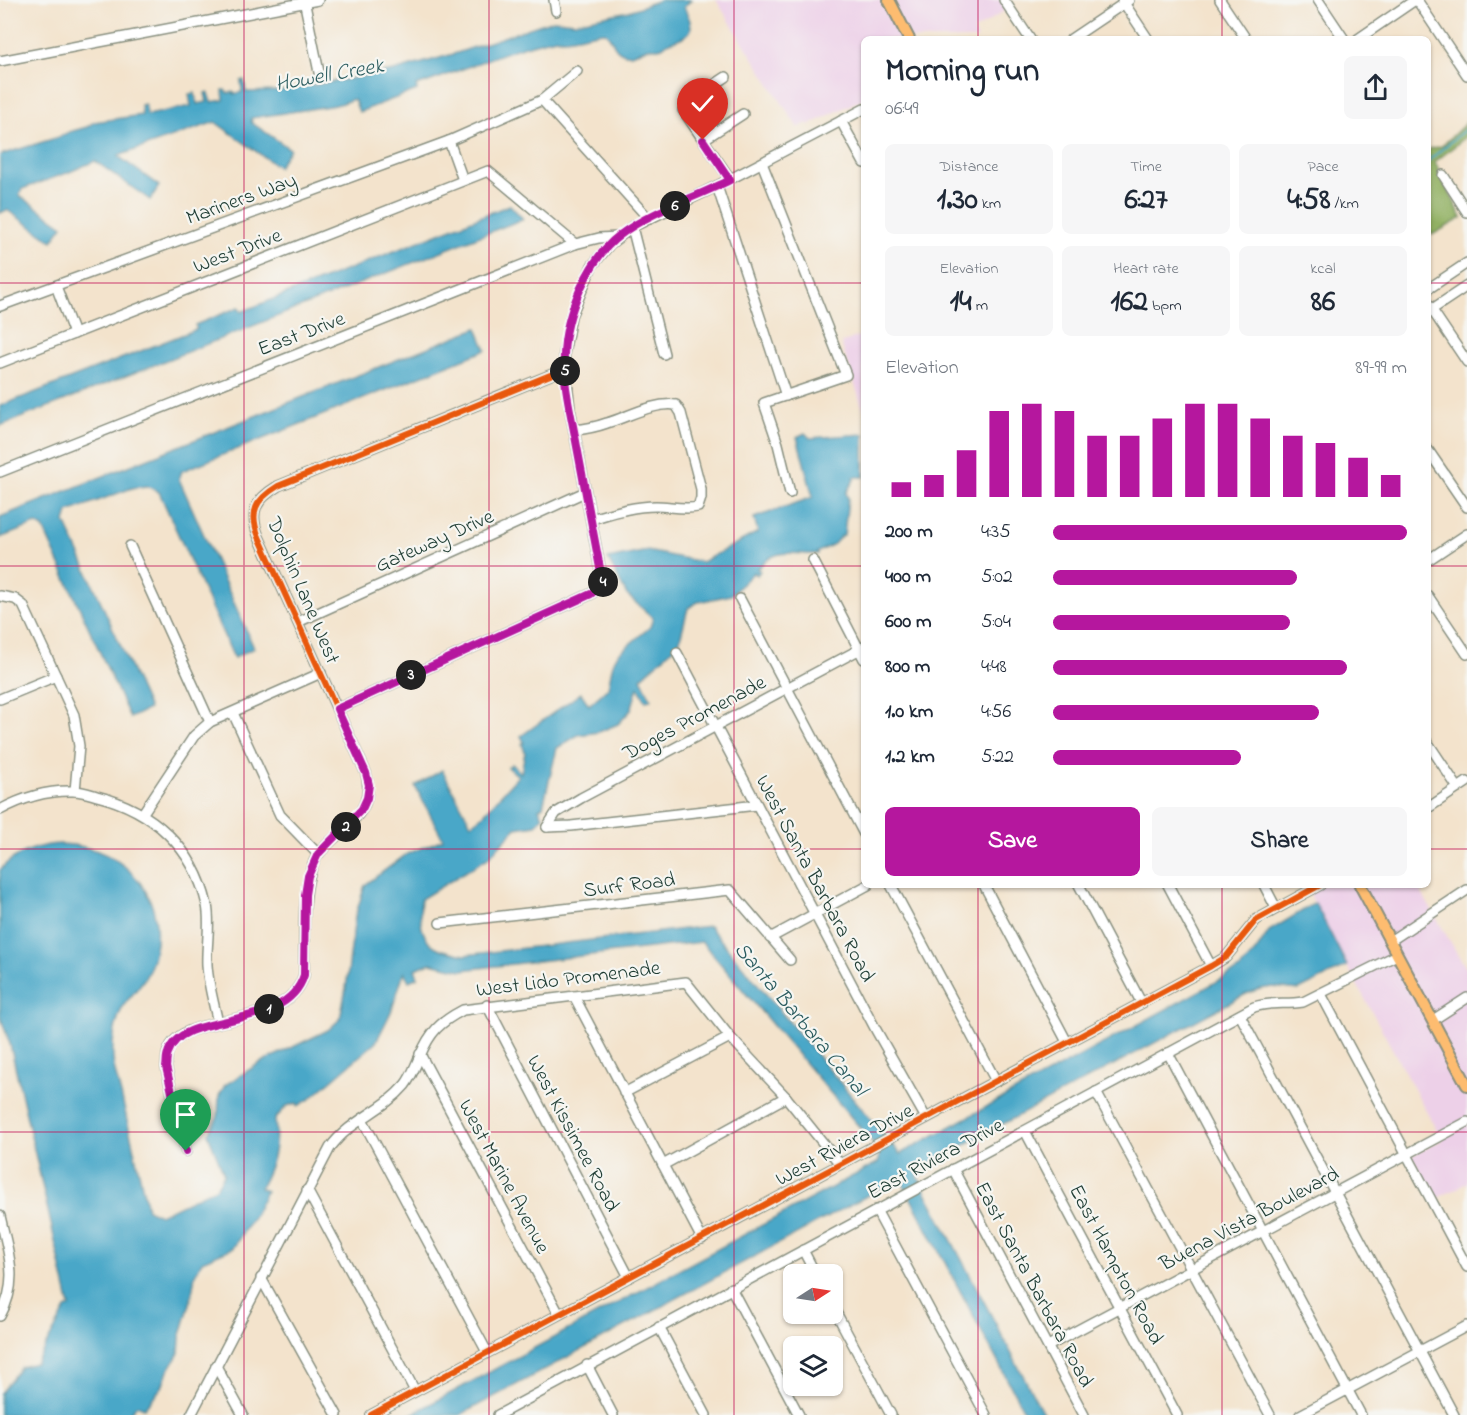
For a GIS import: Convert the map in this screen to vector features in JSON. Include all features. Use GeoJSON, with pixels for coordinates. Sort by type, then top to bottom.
{"type":"FeatureCollection","features":[{"type":"Feature","properties":{"kind":"main road"},"geometry":{"type":"LineString","coordinates":[[889,0],[907,36]]}},
{"type":"Feature","properties":{"kind":"main road"},"geometry":{"type":"LineString","coordinates":[[1362,888],[1467,1085]]}},
{"type":"Feature","properties":{"kind":"street"},"geometry":{"type":"LineString","coordinates":[[0,61],[318,0]]}},
{"type":"Feature","properties":{"kind":"street"},"geometry":{"type":"LineString","coordinates":[[554,0],[556,11]]}},
{"type":"Feature","properties":{"kind":"street"},"geometry":{"type":"LineString","coordinates":[[1004,0],[1028,36]]}},
{"type":"Feature","properties":{"kind":"street"},"geometry":{"type":"LineString","coordinates":[[1220,0],[1244,36]]}},
{"type":"Feature","properties":{"kind":"street"},"geometry":{"type":"LineString","coordinates":[[1318,0],[1342,36]]}},
{"type":"Feature","properties":{"kind":"street"},"geometry":{"type":"LineString","coordinates":[[1362,36],[1416,0],[1467,75]]}},
{"type":"Feature","properties":{"kind":"street"},"geometry":{"type":"LineString","coordinates":[[305,1],[320,77]]}},
{"type":"Feature","properties":{"kind":"street"},"geometry":{"type":"LineString","coordinates":[[1075,36],[1125,1],[1146,36]]}},
{"type":"Feature","properties":{"kind":"street","name":"Mariners Way"},"geometry":{"type":"LineString","coordinates":[[0,306],[448,141],[542,100],[577,71]]}},
{"type":"Feature","properties":{"kind":"street"},"geometry":{"type":"LineString","coordinates":[[726,77],[685,104],[683,110],[730,180]]}},
{"type":"Feature","properties":{"kind":"street"},"geometry":{"type":"LineString","coordinates":[[542,100],[648,219]]}},
{"type":"Feature","properties":{"kind":"street"},"geometry":{"type":"LineString","coordinates":[[337,709],[591,594],[603,584],[574,430],[564,354],[571,316],[580,291],[597,258],[632,227],[730,180],[861,111]]}},
{"type":"Feature","properties":{"kind":"street"},"geometry":{"type":"LineString","coordinates":[[703,140],[743,114]]}},
{"type":"Feature","properties":{"kind":"street"},"geometry":{"type":"LineString","coordinates":[[841,121],[861,158]]}},
{"type":"Feature","properties":{"kind":"street"},"geometry":{"type":"LineString","coordinates":[[448,141],[463,180]]}},
{"type":"Feature","properties":{"kind":"street"},"geometry":{"type":"LineString","coordinates":[[762,163],[846,375],[764,403],[778,444],[790,493]]}},
{"type":"Feature","properties":{"kind":"street","name":"West Drive"},"geometry":{"type":"LineString","coordinates":[[0,363],[488,171],[574,244]]}},
{"type":"Feature","properties":{"kind":"street"},"geometry":{"type":"LineString","coordinates":[[1443,175],[1467,212]]}},
{"type":"Feature","properties":{"kind":"street"},"geometry":{"type":"LineString","coordinates":[[717,186],[786,396]]}},
{"type":"Feature","properties":{"kind":"street"},"geometry":{"type":"LineString","coordinates":[[632,227],[664,354]]}},
{"type":"Feature","properties":{"kind":"street","name":"East Drive"},"geometry":{"type":"LineString","coordinates":[[0,472],[574,244],[618,237]]}},
{"type":"Feature","properties":{"kind":"street"},"geometry":{"type":"LineString","coordinates":[[586,241],[592,254],[597,258]]}},
{"type":"Feature","properties":{"kind":"street"},"geometry":{"type":"LineString","coordinates":[[1431,287],[1467,263]]}},
{"type":"Feature","properties":{"kind":"street"},"geometry":{"type":"LineString","coordinates":[[56,286],[74,334]]}},
{"type":"Feature","properties":{"kind":"street"},"geometry":{"type":"LineString","coordinates":[[1431,307],[1467,286]]}},
{"type":"Feature","properties":{"kind":"street"},"geometry":{"type":"LineString","coordinates":[[1431,311],[1467,362]]}},
{"type":"Feature","properties":{"kind":"street","name":"Dolphin Lane West"},"geometry":{"type":"LineString","coordinates":[[318,854],[362,809],[369,785],[366,773],[254,524],[254,513],[258,501],[278,486],[565,369]]}},
{"type":"Feature","properties":{"kind":"street"},"geometry":{"type":"LineString","coordinates":[[574,430],[606,424],[658,406],[675,405],[681,413],[701,489],[698,507],[690,509],[638,507],[591,519]]}},
{"type":"Feature","properties":{"kind":"street"},"geometry":{"type":"LineString","coordinates":[[1431,454],[1467,507]]}},
{"type":"Feature","properties":{"kind":"street","name":"Gateway Drive"},"geometry":{"type":"LineString","coordinates":[[298,622],[585,492]]}},
{"type":"Feature","properties":{"kind":"street"},"geometry":{"type":"LineString","coordinates":[[1431,558],[1467,534]]}},
{"type":"Feature","properties":{"kind":"street"},"geometry":{"type":"LineString","coordinates":[[129,546],[210,722]]}},
{"type":"Feature","properties":{"kind":"street"},"geometry":{"type":"LineString","coordinates":[[813,560],[861,648]]}},
{"type":"Feature","properties":{"kind":"street"},"geometry":{"type":"LineString","coordinates":[[0,596],[15,599],[22,605],[74,716],[79,746],[75,791]]}},
{"type":"Feature","properties":{"kind":"street"},"geometry":{"type":"LineString","coordinates":[[740,599],[861,828]]}},
{"type":"Feature","properties":{"kind":"street"},"geometry":{"type":"LineString","coordinates":[[1431,600],[1467,654]]}},
{"type":"Feature","properties":{"kind":"street","name":"Doges Promenade"},"geometry":{"type":"LineString","coordinates":[[757,805],[547,827],[556,813],[569,805],[861,648]]}},
{"type":"Feature","properties":{"kind":"street","name":"West Santa Barbara Road"},"geometry":{"type":"LineString","coordinates":[[677,653],[876,1030],[926,1118]]}},
{"type":"Feature","properties":{"kind":"street"},"geometry":{"type":"LineString","coordinates":[[143,813],[194,736],[210,722],[321,673]]}},
{"type":"Feature","properties":{"kind":"street"},"geometry":{"type":"LineString","coordinates":[[0,699],[56,676]]}},
{"type":"Feature","properties":{"kind":"street"},"geometry":{"type":"LineString","coordinates":[[186,1151],[166,1067],[168,1052],[181,1035],[254,1014],[285,1002],[295,995],[304,975],[305,895],[308,876],[318,854],[280,815],[233,712]]}},
{"type":"Feature","properties":{"kind":"street"},"geometry":{"type":"LineString","coordinates":[[1431,748],[1458,788]]}},
{"type":"Feature","properties":{"kind":"street"},"geometry":{"type":"LineString","coordinates":[[1431,806],[1467,782]]}},
{"type":"Feature","properties":{"kind":"street"},"geometry":{"type":"LineString","coordinates":[[0,810],[30,797],[75,791],[117,801],[143,813],[178,846],[192,865],[207,906],[209,926],[207,964],[218,1023]]}},
{"type":"Feature","properties":{"kind":"street"},"geometry":{"type":"LineString","coordinates":[[770,938],[863,888]]}},
{"type":"Feature","properties":{"kind":"street"},"geometry":{"type":"LineString","coordinates":[[893,888],[996,1081]]}},
{"type":"Feature","properties":{"kind":"street"},"geometry":{"type":"LineString","coordinates":[[986,888],[1067,1042]]}},
{"type":"Feature","properties":{"kind":"street"},"geometry":{"type":"LineString","coordinates":[[1081,888],[1141,1002]]}},
{"type":"Feature","properties":{"kind":"street"},"geometry":{"type":"LineString","coordinates":[[1170,888],[1211,966]]}},
{"type":"Feature","properties":{"kind":"street"},"geometry":{"type":"LineString","coordinates":[[1266,888],[1276,908]]}},
{"type":"Feature","properties":{"kind":"street","name":"West Riviera Drive"},"geometry":{"type":"LineString","coordinates":[[371,1415],[1211,966],[1226,957],[1256,920],[1314,888]]}},
{"type":"Feature","properties":{"kind":"street","name":"Surf Road"},"geometry":{"type":"LineString","coordinates":[[440,923],[730,890],[790,960]]}},
{"type":"Feature","properties":{"kind":"street"},"geometry":{"type":"LineString","coordinates":[[1390,941],[1467,890]]}},
{"type":"Feature","properties":{"kind":"street","name":"East Riviera Drive"},"geometry":{"type":"LineString","coordinates":[[498,1415],[1240,1015],[1266,1003],[1291,1004],[1322,994],[1397,955]]}},
{"type":"Feature","properties":{"kind":"street","name":"West Lido Promenade"},"geometry":{"type":"LineString","coordinates":[[190,1415],[323,1159],[348,1127],[383,1105],[406,1084],[437,1025],[463,1010],[487,1005],[686,982],[730,1037],[786,1097],[840,1164]]}},
{"type":"Feature","properties":{"kind":"street"},"geometry":{"type":"LineString","coordinates":[[1322,994],[1467,1267]]}},
{"type":"Feature","properties":{"kind":"street"},"geometry":{"type":"LineString","coordinates":[[574,996],[702,1239]]}},
{"type":"Feature","properties":{"kind":"street"},"geometry":{"type":"LineString","coordinates":[[1433,1020],[1467,998]]}},
{"type":"Feature","properties":{"kind":"street","name":"West Kissimee Road"},"geometry":{"type":"LineString","coordinates":[[487,1005],[629,1277]]}},
{"type":"Feature","properties":{"kind":"street"},"geometry":{"type":"LineString","coordinates":[[1240,1015],[1454,1415]]}},
{"type":"Feature","properties":{"kind":"street"},"geometry":{"type":"LineString","coordinates":[[624,1092],[730,1037]]}},
{"type":"Feature","properties":{"kind":"street"},"geometry":{"type":"LineString","coordinates":[[1168,1053],[1361,1415]]}},
{"type":"Feature","properties":{"kind":"street","name":"West Marine Avenue"},"geometry":{"type":"LineString","coordinates":[[420,1054],[559,1314]]}},
{"type":"Feature","properties":{"kind":"street"},"geometry":{"type":"LineString","coordinates":[[1096,1092],[1270,1415]]}},
{"type":"Feature","properties":{"kind":"street"},"geometry":{"type":"LineString","coordinates":[[663,1165],[786,1097]]}},
{"type":"Feature","properties":{"kind":"street"},"geometry":{"type":"LineString","coordinates":[[362,1119],[487,1352]]}},
{"type":"Feature","properties":{"kind":"street","name":"Buena Vista Boulevard"},"geometry":{"type":"LineString","coordinates":[[1048,1346],[1467,1122]]}},
{"type":"Feature","properties":{"kind":"street","name":"East Hampton Road"},"geometry":{"type":"LineString","coordinates":[[1024,1131],[1177,1415]]}},
{"type":"Feature","properties":{"kind":"street","name":"East Santa Barbara Road"},"geometry":{"type":"LineString","coordinates":[[953,1169],[1084,1415]]}},
{"type":"Feature","properties":{"kind":"street"},"geometry":{"type":"LineString","coordinates":[[307,1190],[415,1391]]}},
{"type":"Feature","properties":{"kind":"street"},"geometry":{"type":"LineString","coordinates":[[876,1210],[986,1415]]}},
{"type":"Feature","properties":{"kind":"street"},"geometry":{"type":"LineString","coordinates":[[0,1216],[12,1271],[12,1288],[8,1302],[0,1316]]}},
{"type":"Feature","properties":{"kind":"street"},"geometry":{"type":"LineString","coordinates":[[803,1250],[810,1264]]}},
{"type":"Feature","properties":{"kind":"street"},"geometry":{"type":"LineString","coordinates":[[261,1278],[337,1415]]}},
{"type":"Feature","properties":{"kind":"street"},"geometry":{"type":"LineString","coordinates":[[731,1288],[799,1415]]}},
{"type":"Feature","properties":{"kind":"street"},"geometry":{"type":"LineString","coordinates":[[842,1324],[891,1415]]}},
{"type":"Feature","properties":{"kind":"street"},"geometry":{"type":"LineString","coordinates":[[1300,1415],[1467,1326]]}},
{"type":"Feature","properties":{"kind":"street"},"geometry":{"type":"LineString","coordinates":[[659,1327],[706,1415]]}},
{"type":"Feature","properties":{"kind":"street"},"geometry":{"type":"LineString","coordinates":[[587,1365],[613,1415]]}},
{"type":"Feature","properties":{"kind":"street"},"geometry":{"type":"LineString","coordinates":[[216,1366],[243,1415]]}},
{"type":"Feature","properties":{"kind":"street"},"geometry":{"type":"LineString","coordinates":[[515,1406],[520,1415]]}},
{"type":"Feature","properties":{"kind":"shaded area"},"geometry":{"type":"Polygon","coordinates":[[[716,0],[1000,0],[1007,9],[974,31],[976,36],[861,36],[861,99],[809,125],[807,123],[798,128],[716,0]]]}},
{"type":"Feature","properties":{"kind":"shaded area"},"geometry":{"type":"Polygon","coordinates":[[[861,335],[861,403],[841,343],[861,335]]]}},
{"type":"Feature","properties":{"kind":"shaded area"},"geometry":{"type":"Polygon","coordinates":[[[1307,888],[1419,888],[1467,970],[1467,1183],[1434,1200],[1412,1156],[1442,1140],[1307,888]]]}},
{"type":"Feature","properties":{"kind":"green space"},"geometry":{"type":"Polygon","coordinates":[[[1467,122],[1467,136],[1435,162],[1462,218],[1432,235],[1431,148],[1442,146],[1467,122]]]}},
{"type":"Feature","properties":{"kind":"water"},"geometry":{"type":"Polygon","coordinates":[[[660,0],[691,0],[684,7],[691,26],[690,31],[684,37],[668,42],[660,48],[648,48],[626,54],[615,47],[605,32],[567,39],[556,38],[504,53],[416,86],[417,90],[359,112],[354,99],[336,105],[251,118],[252,123],[290,149],[278,167],[215,122],[118,156],[159,186],[150,200],[95,161],[22,189],[19,195],[63,226],[52,241],[7,210],[0,213],[0,155],[59,137],[87,127],[94,122],[142,115],[141,105],[145,104],[147,115],[191,106],[189,94],[195,93],[197,104],[207,102],[205,93],[208,92],[211,102],[224,100],[223,90],[227,93],[234,92],[234,94],[242,92],[241,81],[244,80],[246,92],[280,91],[394,71],[457,53],[553,20],[575,22],[629,11],[660,0]]]}},
{"type":"Feature","properties":{"kind":"water"},"geometry":{"type":"Polygon","coordinates":[[[510,205],[523,219],[0,426],[0,406],[197,329],[195,325],[239,307],[241,312],[510,205]]]}},
{"type":"Feature","properties":{"kind":"water"},"geometry":{"type":"Polygon","coordinates":[[[477,328],[486,350],[182,471],[179,479],[254,648],[234,658],[159,492],[147,486],[132,488],[68,512],[65,522],[149,709],[130,718],[43,528],[36,524],[0,538],[0,517],[477,328]]]}},
{"type":"Feature","properties":{"kind":"water"},"geometry":{"type":"Polygon","coordinates":[[[805,433],[810,438],[861,434],[861,477],[853,477],[854,480],[846,493],[848,498],[844,535],[818,554],[784,553],[771,557],[757,569],[760,571],[757,575],[754,572],[731,595],[698,602],[688,608],[679,643],[641,678],[651,699],[646,701],[638,687],[631,710],[618,724],[599,732],[578,735],[557,748],[543,806],[539,809],[543,816],[536,825],[516,828],[488,858],[421,899],[421,926],[426,938],[436,947],[465,955],[709,926],[900,1154],[1240,969],[1269,931],[1315,903],[1347,966],[1299,990],[1273,987],[1246,994],[921,1168],[918,1172],[918,1177],[1044,1415],[1026,1415],[900,1178],[460,1415],[410,1415],[879,1162],[879,1150],[702,942],[462,970],[430,963],[415,969],[418,977],[409,981],[404,972],[391,1012],[376,1042],[310,1099],[298,1106],[297,1103],[287,1106],[275,1119],[274,1155],[260,1188],[266,1191],[255,1214],[233,1248],[202,1261],[195,1275],[191,1300],[180,1338],[179,1353],[162,1387],[144,1408],[137,1405],[128,1415],[0,1415],[0,1393],[21,1367],[36,1363],[66,1309],[70,1307],[10,1044],[0,1016],[0,870],[12,859],[28,851],[61,844],[85,847],[107,855],[125,867],[140,882],[150,900],[156,921],[156,944],[148,973],[124,1005],[118,1017],[113,1058],[147,1209],[160,1215],[216,1188],[224,1174],[208,1134],[218,1116],[219,1096],[225,1085],[260,1063],[328,1030],[340,1019],[355,917],[365,885],[407,854],[443,839],[415,786],[442,770],[471,824],[482,816],[518,776],[508,767],[512,764],[521,773],[525,752],[521,736],[581,693],[589,705],[608,688],[613,663],[618,654],[650,627],[653,618],[627,595],[608,559],[647,551],[702,562],[758,532],[754,518],[813,497],[797,437],[805,433]]]}},
{"type":"Feature","properties":{"kind":"waterway"},"geometry":{"type":"LineString","coordinates":[[1431,158],[1467,128]]}},
{"type":"Feature","properties":{"kind":"cycle path"},"geometry":{"type":"LineString","coordinates":[[186,1151],[166,1067],[168,1052],[177,1038],[193,1030],[257,1014],[277,1006],[294,993],[304,975],[304,914],[312,868],[320,852],[360,813],[367,795],[366,773],[259,537],[255,520],[256,507],[264,496],[278,486],[565,369]]}},
{"type":"Feature","properties":{"kind":"cycle path"},"geometry":{"type":"LineString","coordinates":[[371,1415],[1211,966],[1226,957],[1256,920],[1315,888]]}},
{"type":"Feature","properties":{"kind":"route"},"geometry":{"type":"LineString","coordinates":[[186,1151],[166,1067],[168,1052],[181,1035],[254,1014],[285,1002],[295,995],[304,975],[305,895],[308,876],[318,854],[354,819],[367,798],[369,785],[366,773],[337,709],[591,594],[603,584],[570,409],[564,354],[566,335],[580,291],[592,266],[610,244],[637,224],[730,180],[703,140]]}},
{"type":"Feature","properties":{"kind":"water label","name":"Howell Creek"},"geometry":{"type":"Point","coordinates":[329,73]}},
{"type":"Feature","properties":{"kind":"water label","name":"Santa Barbara Canal"},"geometry":{"type":"Point","coordinates":[802,1018]}}]}
